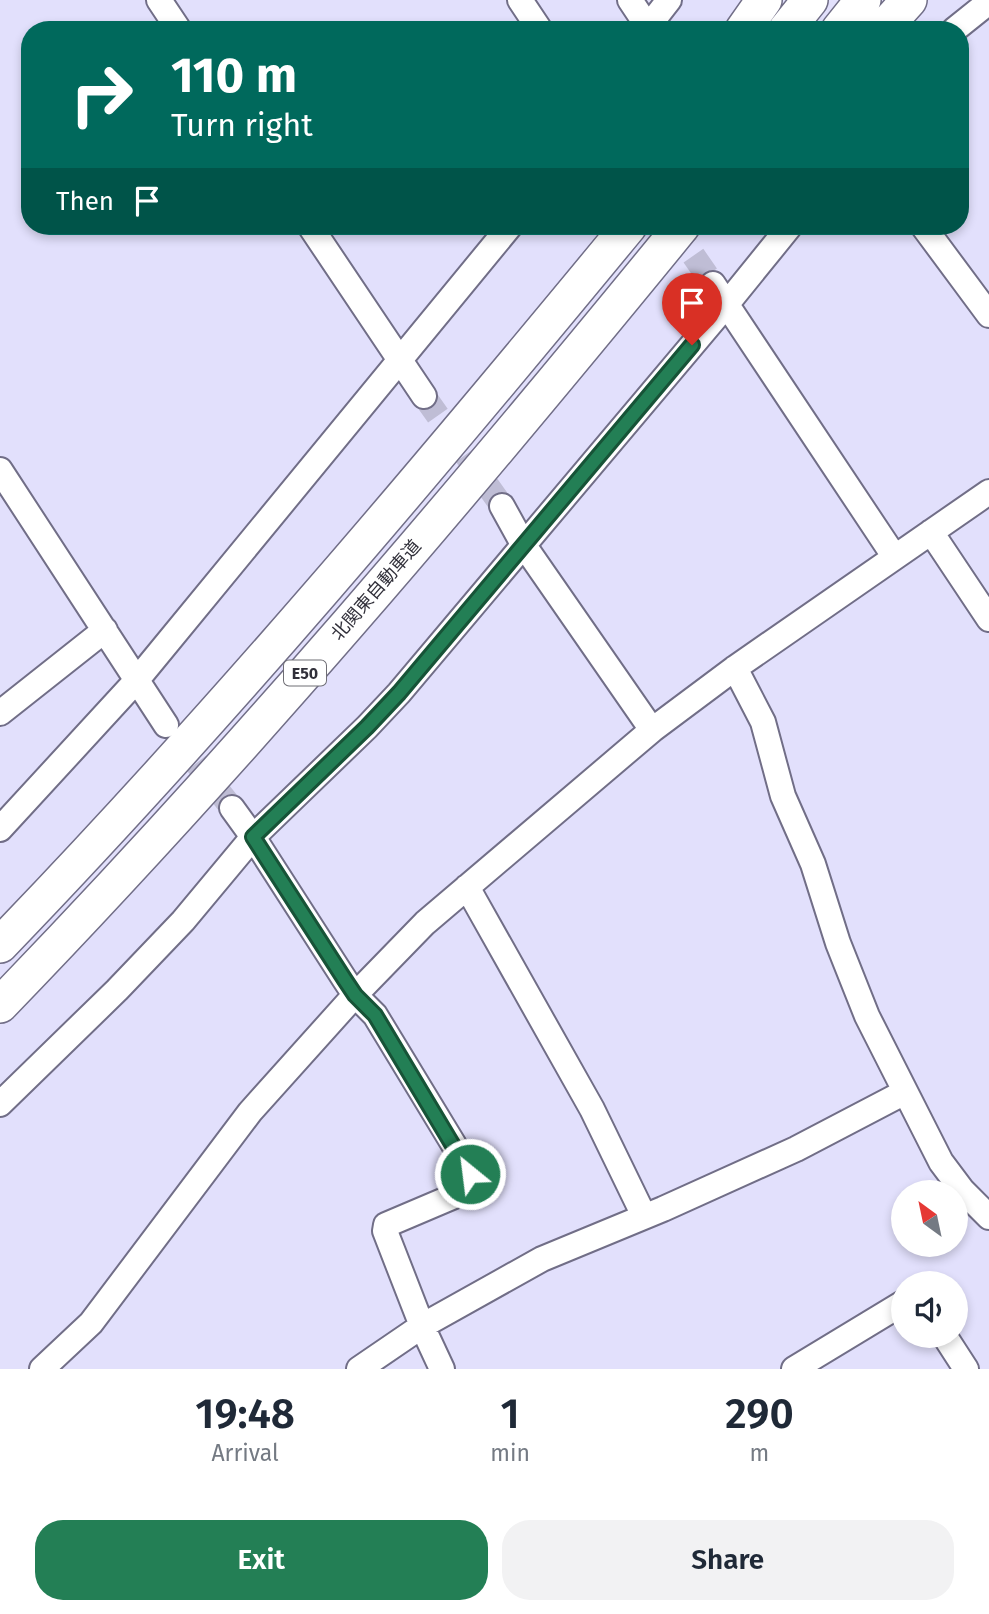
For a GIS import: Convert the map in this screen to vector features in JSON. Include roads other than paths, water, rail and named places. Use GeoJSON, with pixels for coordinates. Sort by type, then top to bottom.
{"type":"FeatureCollection","features":[{"type":"Feature","properties":{"kind":"highway"},"geometry":{"type":"LineString","coordinates":[[749,21],[764,0]]}},
{"type":"Feature","properties":{"kind":"highway"},"geometry":{"type":"LineString","coordinates":[[793,21],[810,0]]}},
{"type":"Feature","properties":{"kind":"highway"},"geometry":{"type":"LineString","coordinates":[[846,21],[863,0]]}},
{"type":"Feature","properties":{"kind":"highway"},"geometry":{"type":"LineString","coordinates":[[890,21],[909,0]]}},
{"type":"Feature","properties":{"kind":"highway"},"geometry":{"type":"LineString","coordinates":[[392,509],[547,292],[592,235]]}},
{"type":"Feature","properties":{"kind":"highway","name":"E50"},"geometry":{"type":"LineString","coordinates":[[0,945],[220,706],[392,509],[621,235]]}},
{"type":"Feature","properties":{"kind":"highway","name":"北関東自動車道"},"geometry":{"type":"LineString","coordinates":[[0,1005],[252,734],[462,492],[675,235]]}},
{"type":"Feature","properties":{"kind":"highway"},"geometry":{"type":"LineString","coordinates":[[597,330],[691,235]]}},
{"type":"Feature","properties":{"kind":"street"},"geometry":{"type":"LineString","coordinates":[[520,0],[534,21]]}},
{"type":"Feature","properties":{"kind":"street"},"geometry":{"type":"LineString","coordinates":[[630,0],[644,21]]}},
{"type":"Feature","properties":{"kind":"street"},"geometry":{"type":"LineString","coordinates":[[653,21],[669,0]]}},
{"type":"Feature","properties":{"kind":"street"},"geometry":{"type":"LineString","coordinates":[[965,21],[989,2]]}},
{"type":"Feature","properties":{"kind":"street"},"geometry":{"type":"LineString","coordinates":[[316,235],[424,396]]}},
{"type":"Feature","properties":{"kind":"street"},"geometry":{"type":"LineString","coordinates":[[0,829],[136,681],[503,235]]}},
{"type":"Feature","properties":{"kind":"street"},"geometry":{"type":"LineString","coordinates":[[0,1104],[117,990],[183,921],[253,837],[399,693],[783,235]]}},
{"type":"Feature","properties":{"kind":"street"},"geometry":{"type":"LineString","coordinates":[[930,235],[989,315]]}},
{"type":"Feature","properties":{"kind":"street"},"geometry":{"type":"LineString","coordinates":[[713,284],[894,556]]}},
{"type":"Feature","properties":{"kind":"street"},"geometry":{"type":"LineString","coordinates":[[0,470],[166,725]]}},
{"type":"Feature","properties":{"kind":"street"},"geometry":{"type":"LineString","coordinates":[[42,1369],[91,1323],[250,1112],[355,995],[425,923],[652,730],[735,667],[989,492]]}},
{"type":"Feature","properties":{"kind":"street"},"geometry":{"type":"LineString","coordinates":[[502,506],[523,544],[652,730]]}},
{"type":"Feature","properties":{"kind":"street"},"geometry":{"type":"LineString","coordinates":[[931,532],[989,620]]}},
{"type":"Feature","properties":{"kind":"street"},"geometry":{"type":"LineString","coordinates":[[0,713],[105,630]]}},
{"type":"Feature","properties":{"kind":"street"},"geometry":{"type":"LineString","coordinates":[[735,667],[763,722],[783,796],[813,864],[856,989],[905,1092],[949,1175],[989,1217]]}},
{"type":"Feature","properties":{"kind":"street"},"geometry":{"type":"LineString","coordinates":[[232,808],[355,995],[375,1015],[470,1174],[469,1181],[459,1194],[386,1225],[385,1231],[442,1369]]}},
{"type":"Feature","properties":{"kind":"street"},"geometry":{"type":"LineString","coordinates":[[467,887],[592,1109],[644,1216]]}},
{"type":"Feature","properties":{"kind":"street"},"geometry":{"type":"LineString","coordinates":[[359,1369],[422,1326],[542,1259],[796,1149],[905,1092]]}},
{"type":"Feature","properties":{"kind":"street"},"geometry":{"type":"LineString","coordinates":[[794,1369],[891,1310]]}},
{"type":"Feature","properties":{"kind":"street"},"geometry":{"type":"LineString","coordinates":[[952,1348],[966,1369]]}},
{"type":"Feature","properties":{"kind":"tunnel"},"geometry":{"type":"LineString","coordinates":[[679,235],[713,284]]}},
{"type":"Feature","properties":{"kind":"tunnel"},"geometry":{"type":"LineString","coordinates":[[424,396],[502,506]]}},
{"type":"Feature","properties":{"kind":"tunnel"},"geometry":{"type":"LineString","coordinates":[[174,735],[232,808]]}}]}
